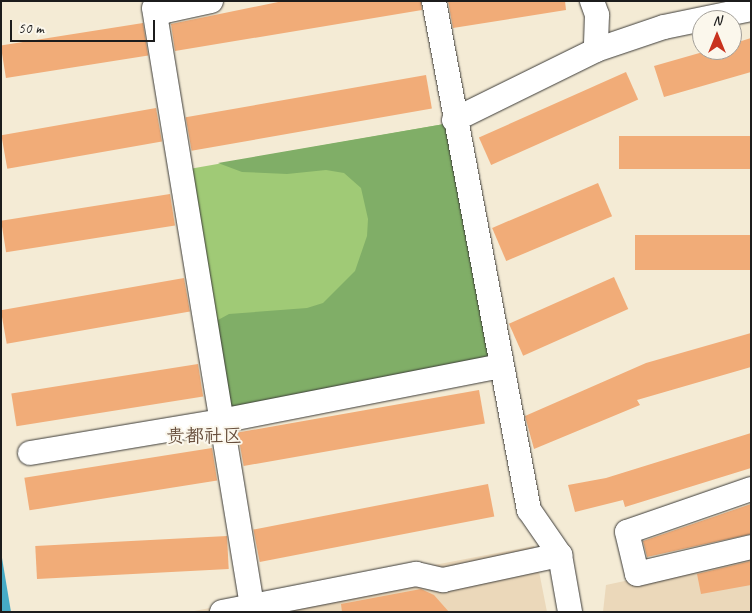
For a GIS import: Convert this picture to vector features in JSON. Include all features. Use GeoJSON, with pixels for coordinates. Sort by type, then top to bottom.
{"type":"FeatureCollection","features":[{"type":"Feature","properties":{"kind":"street"},"geometry":{"type":"LineString","coordinates":[[211,1],[165,11],[154,8],[252,606]]}},
{"type":"Feature","properties":{"kind":"street"},"geometry":{"type":"LineString","coordinates":[[434,1],[454,120],[529,510],[560,555],[570,612]]}},
{"type":"Feature","properties":{"kind":"street"},"geometry":{"type":"LineString","coordinates":[[592,1],[597,15],[596,50]]}},
{"type":"Feature","properties":{"kind":"street"},"geometry":{"type":"LineString","coordinates":[[454,120],[596,50],[664,27],[751,8]]}},
{"type":"Feature","properties":{"kind":"street"},"geometry":{"type":"LineString","coordinates":[[30,453],[222,421],[501,366]]}},
{"type":"Feature","properties":{"kind":"street"},"geometry":{"type":"LineString","coordinates":[[751,489],[627,532],[637,574],[751,547]]}},
{"type":"Feature","properties":{"kind":"street"},"geometry":{"type":"LineString","coordinates":[[222,612],[416,574],[443,580],[560,555]]}},
{"type":"Feature","properties":{"kind":"shaded area"},"geometry":{"type":"Polygon","coordinates":[[[534,546],[547,612],[189,612],[534,546]]]}},
{"type":"Feature","properties":{"kind":"shaded area"},"geometry":{"type":"Polygon","coordinates":[[[751,554],[751,612],[603,612],[606,585],[751,554]]]}},
{"type":"Feature","properties":{"kind":"green space"},"geometry":{"type":"Polygon","coordinates":[[[450,123],[493,364],[225,412],[182,170],[450,123]]]}},
{"type":"Feature","properties":{"kind":"green space"},"geometry":{"type":"Polygon","coordinates":[[[450,123],[493,364],[225,411],[215,325],[218,320],[229,314],[307,308],[323,303],[355,271],[367,236],[368,219],[361,188],[344,173],[326,170],[287,174],[242,172],[218,163],[450,123]]]}},
{"type":"Feature","properties":{"kind":"water"},"geometry":{"type":"Polygon","coordinates":[[[1,552],[11,612],[1,612],[1,552]]]}},
{"type":"Feature","properties":{"kind":"building"},"geometry":{"type":"Polygon","coordinates":[[[283,1],[421,1],[422,10],[175,51],[171,24],[283,1]]]}},
{"type":"Feature","properties":{"kind":"building"},"geometry":{"type":"Polygon","coordinates":[[[448,1],[565,1],[566,10],[453,28],[448,1]]]}},
{"type":"Feature","properties":{"kind":"building"},"geometry":{"type":"Polygon","coordinates":[[[143,23],[148,56],[6,78],[1,45],[143,23]]]}},
{"type":"Feature","properties":{"kind":"building"},"geometry":{"type":"Polygon","coordinates":[[[751,38],[751,72],[664,97],[654,66],[692,55],[692,60],[742,60],[742,41],[751,38]]]}},
{"type":"Feature","properties":{"kind":"building"},"geometry":{"type":"Polygon","coordinates":[[[626,72],[638,99],[491,165],[479,137],[626,72]]]}},
{"type":"Feature","properties":{"kind":"building"},"geometry":{"type":"Polygon","coordinates":[[[426,75],[432,108],[192,151],[186,117],[426,75]]]}},
{"type":"Feature","properties":{"kind":"building"},"geometry":{"type":"Polygon","coordinates":[[[156,108],[162,141],[7,169],[1,135],[156,108]]]}},
{"type":"Feature","properties":{"kind":"building"},"geometry":{"type":"Polygon","coordinates":[[[619,136],[751,136],[751,169],[619,169],[619,136]]]}},
{"type":"Feature","properties":{"kind":"building"},"geometry":{"type":"Polygon","coordinates":[[[598,183],[612,216],[506,261],[492,228],[598,183]]]}},
{"type":"Feature","properties":{"kind":"building"},"geometry":{"type":"Polygon","coordinates":[[[170,194],[175,226],[6,252],[1,221],[170,194]]]}},
{"type":"Feature","properties":{"kind":"building"},"geometry":{"type":"Polygon","coordinates":[[[635,235],[751,235],[751,270],[635,270],[635,235]]]}},
{"type":"Feature","properties":{"kind":"building"},"geometry":{"type":"Polygon","coordinates":[[[614,277],[628,309],[523,356],[509,324],[614,277]]]}},
{"type":"Feature","properties":{"kind":"building"},"geometry":{"type":"Polygon","coordinates":[[[184,278],[190,311],[7,344],[1,310],[184,278]]]}},
{"type":"Feature","properties":{"kind":"building"},"geometry":{"type":"Polygon","coordinates":[[[751,333],[751,367],[637,400],[640,405],[534,449],[525,416],[646,363],[751,333]]]}},
{"type":"Feature","properties":{"kind":"building"},"geometry":{"type":"Polygon","coordinates":[[[198,364],[203,397],[16,426],[11,394],[198,364]]]}},
{"type":"Feature","properties":{"kind":"building"},"geometry":{"type":"Polygon","coordinates":[[[479,390],[485,423],[244,466],[238,433],[479,390]]]}},
{"type":"Feature","properties":{"kind":"building"},"geometry":{"type":"Polygon","coordinates":[[[751,433],[751,468],[625,507],[623,500],[575,512],[568,485],[606,478],[751,433]]]}},
{"type":"Feature","properties":{"kind":"building"},"geometry":{"type":"Polygon","coordinates":[[[212,448],[217,481],[30,510],[24,478],[212,448]]]}},
{"type":"Feature","properties":{"kind":"building"},"geometry":{"type":"Polygon","coordinates":[[[488,484],[494,516],[260,562],[253,530],[488,484]]]}},
{"type":"Feature","properties":{"kind":"building"},"geometry":{"type":"Polygon","coordinates":[[[751,504],[751,534],[647,557],[643,541],[751,504]]]}},
{"type":"Feature","properties":{"kind":"building"},"geometry":{"type":"Polygon","coordinates":[[[227,536],[229,569],[37,579],[35,546],[227,536]]]}},
{"type":"Feature","properties":{"kind":"building"},"geometry":{"type":"Polygon","coordinates":[[[751,561],[751,585],[701,594],[697,574],[751,561]]]}},
{"type":"Feature","properties":{"kind":"building"},"geometry":{"type":"Polygon","coordinates":[[[421,589],[434,595],[449,612],[342,612],[341,604],[421,589]]]}},
{"type":"Feature","properties":{"kind":"district","name":"贵都社区"},"geometry":{"type":"Point","coordinates":[204,437]}}]}
